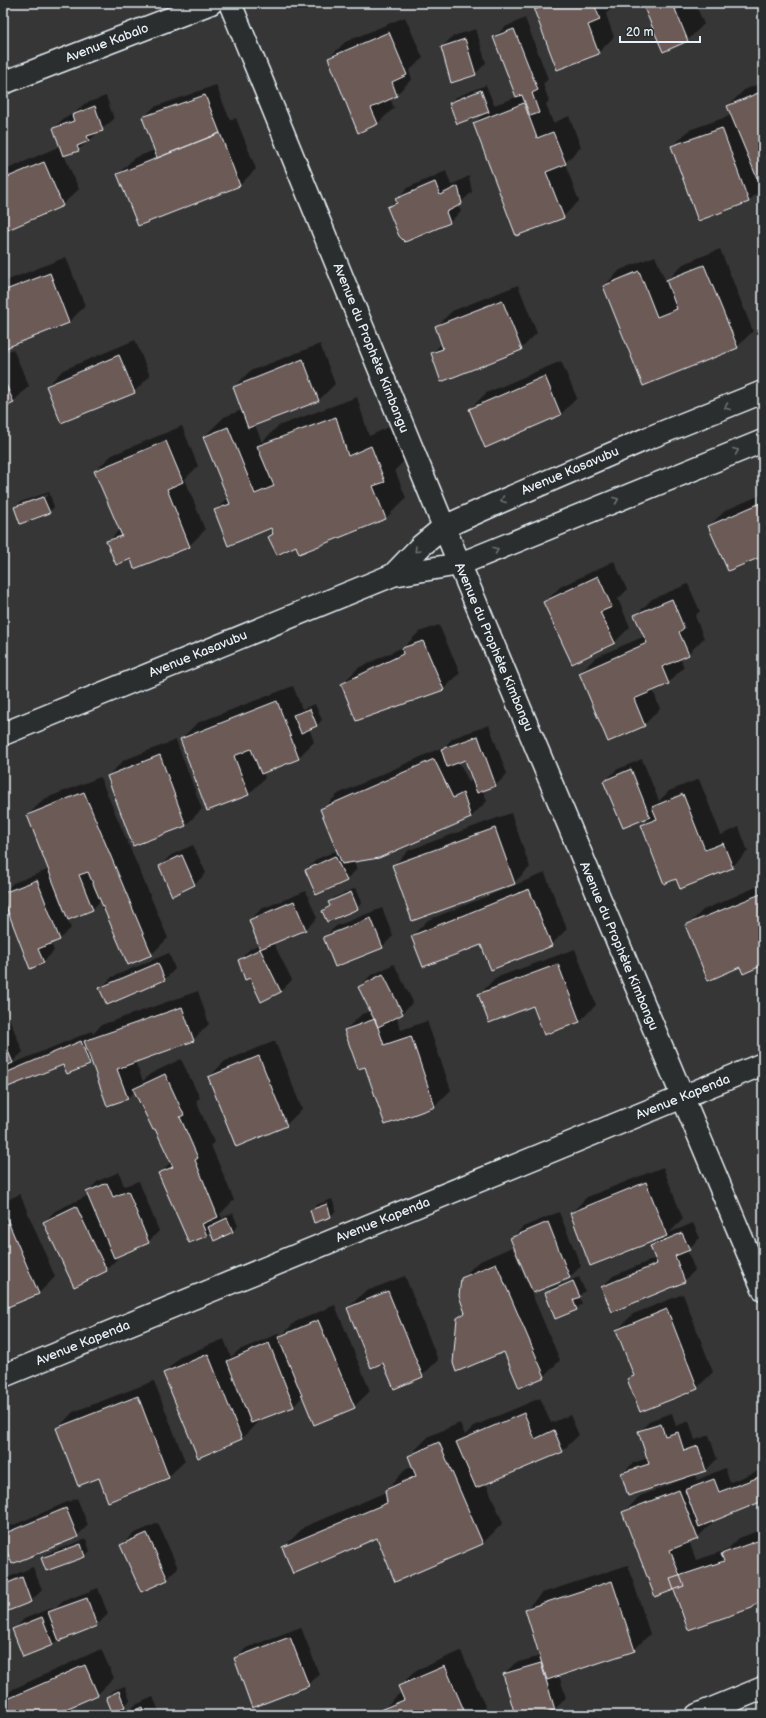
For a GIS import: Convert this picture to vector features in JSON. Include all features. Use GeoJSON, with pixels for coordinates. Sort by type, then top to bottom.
{"type":"FeatureCollection","features":[{"type":"Feature","properties":{"kind":"street","name":"Avenue Kabalo"},"geometry":{"type":"LineString","coordinates":[[3,83],[211,3]]}},
{"type":"Feature","properties":{"kind":"street","name":"Avenue du Prophète Kimbangu"},"geometry":{"type":"LineString","coordinates":[[230,3],[444,527],[763,1289]]}},
{"type":"Feature","properties":{"kind":"street","name":"Avenue Kasavubu"},"geometry":{"type":"LineString","coordinates":[[393,575],[422,546],[444,527],[646,439],[763,392]]}},
{"type":"Feature","properties":{"kind":"street","name":"Avenue Kasavubu"},"geometry":{"type":"LineString","coordinates":[[3,734],[393,575],[460,564],[763,441]]}},
{"type":"Feature","properties":{"kind":"street","name":"Avenue Kapenda"},"geometry":{"type":"LineString","coordinates":[[3,1376],[763,1064]]}},
{"type":"Feature","properties":{"kind":"street"},"geometry":{"type":"LineString","coordinates":[[697,1715],[763,1688]]}},
{"type":"Feature","properties":{"kind":"building"},"geometry":{"type":"Polygon","coordinates":[[[552,3],[594,3],[600,20],[588,25],[599,54],[557,70],[534,10],[552,3]]]}},
{"type":"Feature","properties":{"kind":"building"},"geometry":{"type":"Polygon","coordinates":[[[642,3],[690,3],[675,9],[688,41],[663,52],[642,3]]]}},
{"type":"Feature","properties":{"kind":"building"},"geometry":{"type":"Polygon","coordinates":[[[514,29],[538,90],[532,93],[539,113],[530,116],[522,95],[516,97],[493,37],[514,29]]]}},
{"type":"Feature","properties":{"kind":"building"},"geometry":{"type":"Polygon","coordinates":[[[389,32],[407,75],[392,82],[397,96],[371,108],[378,124],[358,133],[328,58],[389,32]]]}},
{"type":"Feature","properties":{"kind":"building"},"geometry":{"type":"Polygon","coordinates":[[[465,39],[476,75],[451,83],[441,47],[465,39]]]}},
{"type":"Feature","properties":{"kind":"building"},"geometry":{"type":"Polygon","coordinates":[[[481,90],[489,112],[457,124],[449,103],[481,90]]]}},
{"type":"Feature","properties":{"kind":"building"},"geometry":{"type":"Polygon","coordinates":[[[763,91],[763,178],[757,178],[727,106],[763,91]]]}},
{"type":"Feature","properties":{"kind":"building"},"geometry":{"type":"Polygon","coordinates":[[[205,95],[220,133],[157,158],[142,117],[205,95]]]}},
{"type":"Feature","properties":{"kind":"building"},"geometry":{"type":"Polygon","coordinates":[[[524,103],[537,138],[553,132],[566,164],[546,172],[564,218],[516,236],[473,123],[524,103]]]}},
{"type":"Feature","properties":{"kind":"building"},"geometry":{"type":"Polygon","coordinates":[[[95,106],[103,131],[87,136],[89,141],[77,146],[79,151],[63,156],[53,128],[74,121],[72,115],[95,106]]]}},
{"type":"Feature","properties":{"kind":"building"},"geometry":{"type":"Polygon","coordinates":[[[722,128],[749,202],[698,221],[671,146],[722,128]]]}},
{"type":"Feature","properties":{"kind":"building"},"geometry":{"type":"Polygon","coordinates":[[[220,133],[240,186],[138,226],[117,174],[220,133]]]}},
{"type":"Feature","properties":{"kind":"building"},"geometry":{"type":"Polygon","coordinates":[[[44,162],[63,206],[3,232],[3,179],[44,162]]]}},
{"type":"Feature","properties":{"kind":"building"},"geometry":{"type":"Polygon","coordinates":[[[435,182],[440,195],[458,186],[462,204],[446,212],[450,223],[405,242],[399,236],[387,207],[397,203],[395,199],[435,182]]]}},
{"type":"Feature","properties":{"kind":"building"},"geometry":{"type":"Polygon","coordinates":[[[704,265],[738,348],[643,386],[603,286],[639,271],[657,317],[677,309],[666,280],[704,265]]]}},
{"type":"Feature","properties":{"kind":"building"},"geometry":{"type":"Polygon","coordinates":[[[50,273],[69,323],[3,349],[3,291],[50,273]]]}},
{"type":"Feature","properties":{"kind":"building"},"geometry":{"type":"Polygon","coordinates":[[[502,300],[522,350],[441,382],[431,353],[443,349],[435,326],[502,300]]]}},
{"type":"Feature","properties":{"kind":"building"},"geometry":{"type":"Polygon","coordinates":[[[119,355],[135,393],[61,423],[46,386],[119,355]]]}},
{"type":"Feature","properties":{"kind":"building"},"geometry":{"type":"Polygon","coordinates":[[[303,359],[319,401],[248,428],[233,387],[303,359]]]}},
{"type":"Feature","properties":{"kind":"building"},"geometry":{"type":"Polygon","coordinates":[[[545,376],[561,415],[485,448],[469,409],[545,376]]]}},
{"type":"Feature","properties":{"kind":"building"},"geometry":{"type":"Polygon","coordinates":[[[3,378],[14,403],[3,408],[3,378]]]}},
{"type":"Feature","properties":{"kind":"building"},"geometry":{"type":"Polygon","coordinates":[[[336,417],[348,456],[371,446],[385,482],[373,486],[386,519],[299,554],[296,546],[277,555],[268,537],[273,534],[271,528],[228,546],[214,510],[230,504],[203,437],[228,427],[255,494],[274,486],[257,446],[336,417]]]}},
{"type":"Feature","properties":{"kind":"building"},"geometry":{"type":"Polygon","coordinates":[[[166,441],[183,482],[167,489],[190,547],[134,569],[131,559],[116,565],[106,541],[122,536],[94,471],[166,441]]]}},
{"type":"Feature","properties":{"kind":"building"},"geometry":{"type":"Polygon","coordinates":[[[43,497],[50,513],[20,524],[14,507],[43,497]]]}},
{"type":"Feature","properties":{"kind":"building"},"geometry":{"type":"Polygon","coordinates":[[[763,502],[763,556],[728,571],[708,526],[763,502]]]}},
{"type":"Feature","properties":{"kind":"building"},"geometry":{"type":"Polygon","coordinates":[[[598,576],[612,607],[600,612],[615,643],[572,664],[543,602],[598,576]]]}},
{"type":"Feature","properties":{"kind":"building"},"geometry":{"type":"Polygon","coordinates":[[[672,599],[684,628],[679,632],[689,655],[662,667],[669,684],[634,699],[645,726],[608,742],[579,673],[647,643],[634,615],[672,599]]]}},
{"type":"Feature","properties":{"kind":"building"},"geometry":{"type":"Polygon","coordinates":[[[423,641],[444,690],[356,721],[341,684],[403,654],[402,648],[423,641]]]}},
{"type":"Feature","properties":{"kind":"building"},"geometry":{"type":"Polygon","coordinates":[[[277,701],[299,759],[261,774],[251,749],[234,756],[249,795],[207,811],[180,739],[277,701]]]}},
{"type":"Feature","properties":{"kind":"building"},"geometry":{"type":"Polygon","coordinates":[[[310,709],[317,726],[301,733],[293,715],[310,709]]]}},
{"type":"Feature","properties":{"kind":"building"},"geometry":{"type":"Polygon","coordinates":[[[478,736],[496,786],[477,793],[465,760],[447,767],[441,749],[478,736]]]}},
{"type":"Feature","properties":{"kind":"building"},"geometry":{"type":"Polygon","coordinates":[[[160,755],[186,826],[133,846],[107,776],[160,755]]]}},
{"type":"Feature","properties":{"kind":"building"},"geometry":{"type":"Polygon","coordinates":[[[434,759],[453,798],[463,793],[471,818],[379,858],[342,864],[320,809],[434,759]]]}},
{"type":"Feature","properties":{"kind":"building"},"geometry":{"type":"Polygon","coordinates":[[[631,769],[650,817],[623,828],[603,781],[631,769]]]}},
{"type":"Feature","properties":{"kind":"building"},"geometry":{"type":"Polygon","coordinates":[[[84,792],[152,955],[128,965],[88,872],[79,875],[93,910],[68,920],[27,815],[84,792]]]}},
{"type":"Feature","properties":{"kind":"building"},"geometry":{"type":"Polygon","coordinates":[[[683,794],[705,850],[723,843],[733,868],[680,889],[676,879],[664,884],[641,825],[657,819],[652,807],[683,794]]]}},
{"type":"Feature","properties":{"kind":"building"},"geometry":{"type":"Polygon","coordinates":[[[495,828],[515,884],[412,921],[392,865],[495,828]]]}},
{"type":"Feature","properties":{"kind":"building"},"geometry":{"type":"Polygon","coordinates":[[[182,855],[195,885],[172,896],[159,866],[182,855]]]}},
{"type":"Feature","properties":{"kind":"building"},"geometry":{"type":"Polygon","coordinates":[[[335,856],[347,881],[316,895],[305,870],[335,856]]]}},
{"type":"Feature","properties":{"kind":"building"},"geometry":{"type":"Polygon","coordinates":[[[37,880],[60,940],[38,949],[44,963],[30,969],[3,899],[3,893],[37,880]]]}},
{"type":"Feature","properties":{"kind":"building"},"geometry":{"type":"Polygon","coordinates":[[[529,889],[552,946],[491,970],[481,945],[423,967],[411,936],[529,889]]]}},
{"type":"Feature","properties":{"kind":"building"},"geometry":{"type":"Polygon","coordinates":[[[351,892],[358,909],[327,922],[322,911],[330,906],[328,902],[351,892]]]}},
{"type":"Feature","properties":{"kind":"building"},"geometry":{"type":"Polygon","coordinates":[[[763,893],[763,965],[743,974],[740,967],[708,981],[685,925],[763,893]]]}},
{"type":"Feature","properties":{"kind":"building"},"geometry":{"type":"Polygon","coordinates":[[[294,901],[306,930],[260,949],[249,920],[294,901]]]}},
{"type":"Feature","properties":{"kind":"building"},"geometry":{"type":"Polygon","coordinates":[[[371,918],[383,948],[335,967],[323,937],[371,918]]]}},
{"type":"Feature","properties":{"kind":"building"},"geometry":{"type":"Polygon","coordinates":[[[260,949],[281,992],[261,1002],[250,978],[245,980],[238,960],[260,949]]]}},
{"type":"Feature","properties":{"kind":"building"},"geometry":{"type":"Polygon","coordinates":[[[158,963],[165,980],[107,1005],[99,988],[158,963]]]}},
{"type":"Feature","properties":{"kind":"building"},"geometry":{"type":"Polygon","coordinates":[[[558,964],[580,1022],[544,1035],[533,1006],[489,1023],[478,994],[558,964]]]}},
{"type":"Feature","properties":{"kind":"building"},"geometry":{"type":"Polygon","coordinates":[[[383,974],[403,1014],[378,1027],[358,987],[383,974]]]}},
{"type":"Feature","properties":{"kind":"building"},"geometry":{"type":"Polygon","coordinates":[[[182,1007],[194,1041],[117,1069],[128,1099],[107,1106],[84,1041],[182,1007]]]}},
{"type":"Feature","properties":{"kind":"building"},"geometry":{"type":"Polygon","coordinates":[[[375,1019],[384,1045],[411,1036],[435,1107],[385,1125],[365,1067],[358,1069],[344,1030],[375,1019]]]}},
{"type":"Feature","properties":{"kind":"building"},"geometry":{"type":"Polygon","coordinates":[[[3,1039],[13,1063],[3,1067],[3,1039]]]}},
{"type":"Feature","properties":{"kind":"building"},"geometry":{"type":"Polygon","coordinates":[[[81,1041],[90,1065],[67,1074],[63,1065],[3,1089],[3,1074],[81,1041]]]}},
{"type":"Feature","properties":{"kind":"building"},"geometry":{"type":"Polygon","coordinates":[[[259,1056],[287,1126],[236,1147],[208,1077],[259,1056]]]}},
{"type":"Feature","properties":{"kind":"building"},"geometry":{"type":"Polygon","coordinates":[[[165,1074],[184,1115],[180,1117],[198,1158],[195,1160],[218,1217],[202,1224],[207,1236],[189,1243],[158,1173],[173,1167],[155,1129],[153,1130],[133,1089],[165,1074]]]}},
{"type":"Feature","properties":{"kind":"building"},"geometry":{"type":"Polygon","coordinates":[[[646,1182],[667,1236],[590,1266],[570,1213],[646,1182]]]}},
{"type":"Feature","properties":{"kind":"building"},"geometry":{"type":"Polygon","coordinates":[[[107,1183],[113,1197],[128,1191],[149,1243],[114,1258],[86,1192],[107,1183]]]}},
{"type":"Feature","properties":{"kind":"building"},"geometry":{"type":"Polygon","coordinates":[[[327,1204],[331,1217],[314,1223],[310,1210],[327,1204]]]}},
{"type":"Feature","properties":{"kind":"building"},"geometry":{"type":"Polygon","coordinates":[[[76,1206],[107,1271],[74,1287],[43,1222],[76,1206]]]}},
{"type":"Feature","properties":{"kind":"building"},"geometry":{"type":"Polygon","coordinates":[[[3,1210],[39,1294],[3,1309],[3,1210]]]}},
{"type":"Feature","properties":{"kind":"building"},"geometry":{"type":"Polygon","coordinates":[[[227,1218],[233,1232],[214,1241],[208,1227],[227,1218]]]}},
{"type":"Feature","properties":{"kind":"building"},"geometry":{"type":"Polygon","coordinates":[[[548,1222],[570,1278],[533,1293],[510,1238],[548,1222]]]}},
{"type":"Feature","properties":{"kind":"building"},"geometry":{"type":"Polygon","coordinates":[[[682,1233],[690,1250],[675,1256],[685,1282],[612,1312],[601,1287],[657,1264],[650,1246],[682,1233]]]}},
{"type":"Feature","properties":{"kind":"building"},"geometry":{"type":"Polygon","coordinates":[[[496,1263],[545,1377],[519,1388],[504,1352],[456,1372],[453,1363],[457,1318],[465,1313],[459,1296],[461,1278],[496,1263]]]}},
{"type":"Feature","properties":{"kind":"building"},"geometry":{"type":"Polygon","coordinates":[[[573,1281],[580,1297],[573,1300],[577,1310],[555,1319],[545,1293],[573,1281]]]}},
{"type":"Feature","properties":{"kind":"building"},"geometry":{"type":"Polygon","coordinates":[[[388,1291],[423,1377],[394,1389],[383,1363],[371,1368],[347,1308],[388,1291]]]}},
{"type":"Feature","properties":{"kind":"building"},"geometry":{"type":"Polygon","coordinates":[[[667,1309],[698,1389],[640,1412],[627,1379],[634,1376],[616,1330],[667,1309]]]}},
{"type":"Feature","properties":{"kind":"building"},"geometry":{"type":"Polygon","coordinates":[[[318,1320],[355,1408],[314,1425],[278,1337],[318,1320]]]}},
{"type":"Feature","properties":{"kind":"building"},"geometry":{"type":"Polygon","coordinates":[[[269,1343],[294,1407],[251,1423],[227,1361],[269,1343]]]}},
{"type":"Feature","properties":{"kind":"building"},"geometry":{"type":"Polygon","coordinates":[[[208,1354],[242,1439],[198,1458],[163,1373],[208,1354]]]}},
{"type":"Feature","properties":{"kind":"building"},"geometry":{"type":"Polygon","coordinates":[[[138,1396],[169,1478],[108,1502],[99,1478],[78,1486],[56,1428],[138,1396]]]}},
{"type":"Feature","properties":{"kind":"building"},"geometry":{"type":"Polygon","coordinates":[[[524,1413],[535,1439],[554,1430],[563,1452],[476,1488],[456,1442],[524,1413]]]}},
{"type":"Feature","properties":{"kind":"building"},"geometry":{"type":"Polygon","coordinates":[[[661,1424],[665,1436],[678,1432],[684,1451],[698,1446],[706,1471],[628,1496],[621,1473],[649,1464],[638,1431],[661,1424]]]}},
{"type":"Feature","properties":{"kind":"building"},"geometry":{"type":"Polygon","coordinates":[[[439,1442],[483,1544],[395,1582],[377,1538],[293,1574],[282,1547],[387,1503],[385,1490],[416,1476],[408,1456],[439,1442]]]}},
{"type":"Feature","properties":{"kind":"building"},"geometry":{"type":"Polygon","coordinates":[[[762,1476],[763,1501],[699,1527],[685,1490],[714,1479],[719,1492],[762,1476]]]}},
{"type":"Feature","properties":{"kind":"building"},"geometry":{"type":"Polygon","coordinates":[[[679,1490],[698,1539],[670,1550],[684,1586],[655,1597],[622,1512],[679,1490]]]}},
{"type":"Feature","properties":{"kind":"building"},"geometry":{"type":"Polygon","coordinates":[[[66,1508],[78,1537],[12,1564],[3,1542],[3,1534],[66,1508]]]}},
{"type":"Feature","properties":{"kind":"building"},"geometry":{"type":"Polygon","coordinates":[[[147,1533],[168,1580],[141,1592],[120,1545],[147,1533]]]}},
{"type":"Feature","properties":{"kind":"building"},"geometry":{"type":"Polygon","coordinates":[[[760,1540],[763,1544],[763,1598],[752,1608],[688,1630],[670,1579],[724,1561],[721,1554],[760,1540]]]}},
{"type":"Feature","properties":{"kind":"building"},"geometry":{"type":"Polygon","coordinates":[[[81,1544],[85,1557],[46,1571],[41,1558],[81,1544]]]}},
{"type":"Feature","properties":{"kind":"building"},"geometry":{"type":"Polygon","coordinates":[[[22,1577],[31,1602],[3,1613],[3,1585],[22,1577]]]}},
{"type":"Feature","properties":{"kind":"building"},"geometry":{"type":"Polygon","coordinates":[[[612,1581],[635,1651],[547,1680],[525,1609],[612,1581]]]}},
{"type":"Feature","properties":{"kind":"building"},"geometry":{"type":"Polygon","coordinates":[[[87,1598],[97,1626],[59,1641],[48,1612],[87,1598]]]}},
{"type":"Feature","properties":{"kind":"building"},"geometry":{"type":"Polygon","coordinates":[[[42,1617],[53,1645],[23,1657],[12,1629],[42,1617]]]}},
{"type":"Feature","properties":{"kind":"building"},"geometry":{"type":"Polygon","coordinates":[[[290,1637],[309,1686],[252,1708],[234,1658],[290,1637]]]}},
{"type":"Feature","properties":{"kind":"building"},"geometry":{"type":"Polygon","coordinates":[[[541,1663],[555,1710],[538,1715],[515,1715],[503,1674],[541,1663]]]}},
{"type":"Feature","properties":{"kind":"building"},"geometry":{"type":"Polygon","coordinates":[[[85,1665],[98,1695],[52,1715],[3,1715],[3,1701],[85,1665]]]}},
{"type":"Feature","properties":{"kind":"building"},"geometry":{"type":"Polygon","coordinates":[[[445,1666],[466,1715],[382,1715],[380,1710],[404,1700],[398,1686],[445,1666]]]}},
{"type":"Feature","properties":{"kind":"building"},"geometry":{"type":"Polygon","coordinates":[[[119,1691],[125,1707],[112,1712],[106,1697],[119,1691]]]}},
{"type":"Feature","properties":{"kind":"building"},"geometry":{"type":"Polygon","coordinates":[[[142,1707],[145,1715],[124,1715],[142,1707]]]}}]}
